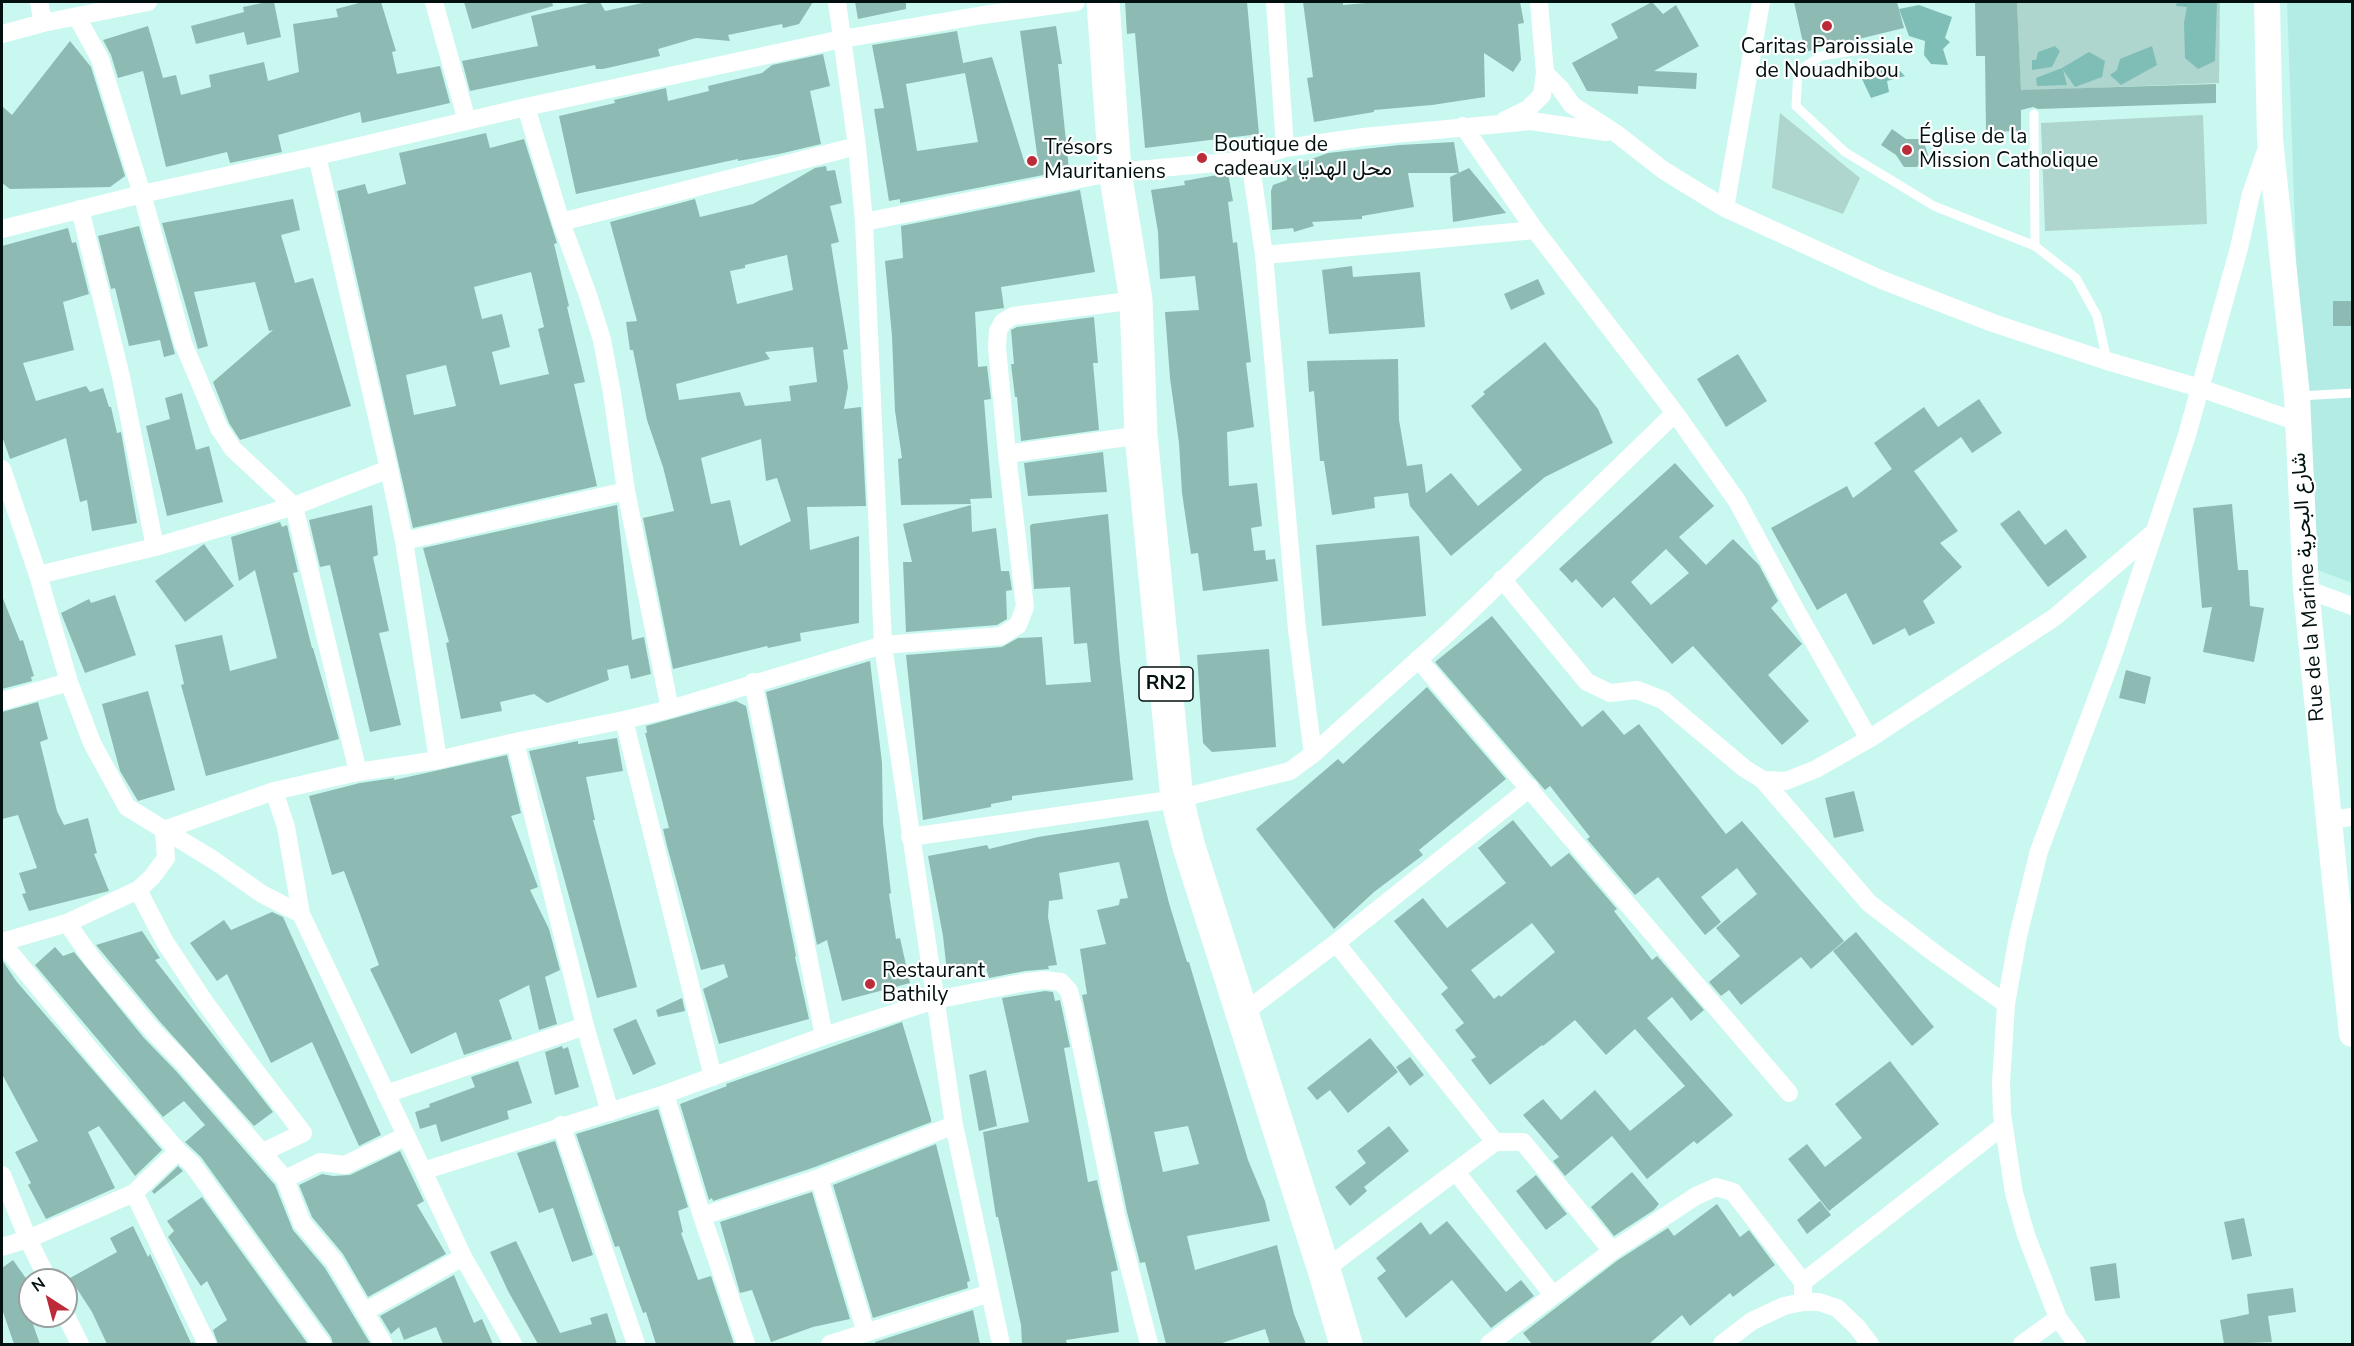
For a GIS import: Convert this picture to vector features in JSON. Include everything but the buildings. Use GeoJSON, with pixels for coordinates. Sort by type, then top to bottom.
{"type":"FeatureCollection","features":[{"type":"Feature","properties":{"kind":"highway","name":"RN2"},"geometry":{"type":"LineString","coordinates":[[1104,2],[1115,172],[1136,300],[1141,435],[1177,799],[1189,847],[1346,1344]]}},
{"type":"Feature","properties":{"kind":"street"},"geometry":{"type":"LineString","coordinates":[[39,2],[44,23]]}},
{"type":"Feature","properties":{"kind":"street"},"geometry":{"type":"LineString","coordinates":[[2,34],[148,2]]}},
{"type":"Feature","properties":{"kind":"street"},"geometry":{"type":"LineString","coordinates":[[434,2],[466,121]]}},
{"type":"Feature","properties":{"kind":"street"},"geometry":{"type":"LineString","coordinates":[[837,2],[864,222],[883,645],[954,1125],[1000,1344]]}},
{"type":"Feature","properties":{"kind":"street"},"geometry":{"type":"LineString","coordinates":[[2,229],[142,194],[317,156],[526,106],[842,39],[982,15],[1076,2]]}},
{"type":"Feature","properties":{"kind":"street"},"geometry":{"type":"LineString","coordinates":[[1275,2],[1285,148]]}},
{"type":"Feature","properties":{"kind":"street"},"geometry":{"type":"LineString","coordinates":[[1499,123],[1528,108],[1542,95],[1545,73],[1539,2]]}},
{"type":"Feature","properties":{"kind":"street"},"geometry":{"type":"LineString","coordinates":[[1725,208],[1761,2]]}},
{"type":"Feature","properties":{"kind":"street","name":"Rue de la Marine شارع البحرية"},"geometry":{"type":"LineString","coordinates":[[2267,2],[2270,139],[2297,396],[2306,589],[2340,819],[2352,1034]]}},
{"type":"Feature","properties":{"kind":"street"},"geometry":{"type":"LineString","coordinates":[[76,17],[100,59],[142,194],[183,343],[219,428],[233,449],[294,506],[358,772]]}},
{"type":"Feature","properties":{"kind":"street"},"geometry":{"type":"LineString","coordinates":[[1545,73],[1572,105],[1617,134],[1663,170],[1725,208],[1882,280],[1993,323],[2107,361],[2200,388],[2298,422]]}},
{"type":"Feature","properties":{"kind":"street"},"geometry":{"type":"LineString","coordinates":[[526,106],[561,222],[602,340],[626,491],[670,709]]}},
{"type":"Feature","properties":{"kind":"street"},"geometry":{"type":"LineString","coordinates":[[864,222],[1115,172],[1250,160],[1285,148],[1463,126],[1531,121],[1617,134]]}},
{"type":"Feature","properties":{"kind":"street"},"geometry":{"type":"LineString","coordinates":[[1463,126],[1535,230],[1675,412],[1737,501],[1794,608],[1869,740]]}},
{"type":"Feature","properties":{"kind":"street"},"geometry":{"type":"LineString","coordinates":[[2077,1344],[2058,1318],[2026,1235],[2014,1193],[2004,1126],[2001,1083],[2006,1004],[2018,936],[2039,851],[2113,655],[2187,435],[2251,194],[2270,139]]}},
{"type":"Feature","properties":{"kind":"street"},"geometry":{"type":"LineString","coordinates":[[561,222],[856,146]]}},
{"type":"Feature","properties":{"kind":"street"},"geometry":{"type":"LineString","coordinates":[[317,156],[404,541],[438,760]]}},
{"type":"Feature","properties":{"kind":"street"},"geometry":{"type":"LineString","coordinates":[[1250,160],[1264,255],[1297,629],[1313,754]]}},
{"type":"Feature","properties":{"kind":"street"},"geometry":{"type":"LineString","coordinates":[[80,209],[121,377],[155,547]]}},
{"type":"Feature","properties":{"kind":"street"},"geometry":{"type":"LineString","coordinates":[[1264,255],[1535,230]]}},
{"type":"Feature","properties":{"kind":"street"},"geometry":{"type":"LineString","coordinates":[[164,830],[274,791],[358,772],[438,760],[670,709],[753,682],[883,645],[1001,636],[1018,625],[1024,608],[1007,454],[997,347],[998,331],[1003,322],[1013,316],[1136,300]]}},
{"type":"Feature","properties":{"kind":"street"},"geometry":{"type":"LineString","coordinates":[[910,837],[1177,799],[1290,771],[1313,754],[1418,659],[1675,412]]}},
{"type":"Feature","properties":{"kind":"street"},"geometry":{"type":"LineString","coordinates":[[1007,454],[1141,435]]}},
{"type":"Feature","properties":{"kind":"street"},"geometry":{"type":"LineString","coordinates":[[2,469],[38,575],[69,682],[92,743],[127,807],[215,861],[262,894],[301,914]]}},
{"type":"Feature","properties":{"kind":"street"},"geometry":{"type":"LineString","coordinates":[[38,575],[155,547],[294,506],[389,469]]}},
{"type":"Feature","properties":{"kind":"street"},"geometry":{"type":"LineString","coordinates":[[404,541],[626,491]]}},
{"type":"Feature","properties":{"kind":"street"},"geometry":{"type":"LineString","coordinates":[[1763,780],[1786,781],[1801,776],[1869,740],[2055,617],[2153,533]]}},
{"type":"Feature","properties":{"kind":"street"},"geometry":{"type":"LineString","coordinates":[[1502,579],[1587,682],[1610,693],[1637,690],[1663,700],[1744,768],[1763,780],[1869,903],[2006,1004]]}},
{"type":"Feature","properties":{"kind":"street"},"geometry":{"type":"LineString","coordinates":[[2306,589],[2352,606]]}},
{"type":"Feature","properties":{"kind":"street"},"geometry":{"type":"LineString","coordinates":[[1418,659],[1789,1093]]}},
{"type":"Feature","properties":{"kind":"street"},"geometry":{"type":"LineString","coordinates":[[2,701],[69,682]]}},
{"type":"Feature","properties":{"kind":"street"},"geometry":{"type":"LineString","coordinates":[[753,682],[824,1036]]}},
{"type":"Feature","properties":{"kind":"street"},"geometry":{"type":"LineString","coordinates":[[624,720],[713,1077]]}},
{"type":"Feature","properties":{"kind":"street"},"geometry":{"type":"LineString","coordinates":[[515,742],[585,1026],[610,1112]]}},
{"type":"Feature","properties":{"kind":"street"},"geometry":{"type":"LineString","coordinates":[[1242,1014],[1336,943],[1530,788]]}},
{"type":"Feature","properties":{"kind":"street"},"geometry":{"type":"LineString","coordinates":[[274,791],[286,827],[301,914],[463,1257],[513,1344]]}},
{"type":"Feature","properties":{"kind":"street"},"geometry":{"type":"LineString","coordinates":[[164,830],[166,858],[152,877],[138,890],[67,923],[2,942],[178,1151],[192,1164],[322,1344]]}},
{"type":"Feature","properties":{"kind":"street"},"geometry":{"type":"LineString","coordinates":[[138,890],[165,942],[204,1000],[303,1133],[263,1152]]}},
{"type":"Feature","properties":{"kind":"street"},"geometry":{"type":"LineString","coordinates":[[67,923],[93,960],[153,1031],[184,1062],[285,1179],[302,1223],[334,1261],[383,1343],[381,1344]]}},
{"type":"Feature","properties":{"kind":"street"},"geometry":{"type":"LineString","coordinates":[[1336,943],[1495,1142]]}},
{"type":"Feature","properties":{"kind":"street"},"geometry":{"type":"LineString","coordinates":[[423,1171],[561,1125],[665,1094],[824,1036],[935,1000],[1045,980],[1061,982],[1069,991],[1116,1215],[1149,1344]]}},
{"type":"Feature","properties":{"kind":"street"},"geometry":{"type":"LineString","coordinates":[[386,1094],[585,1026]]}},
{"type":"Feature","properties":{"kind":"street"},"geometry":{"type":"LineString","coordinates":[[665,1094],[702,1216],[746,1344]]}},
{"type":"Feature","properties":{"kind":"street"},"geometry":{"type":"LineString","coordinates":[[561,1125],[636,1344]]}},
{"type":"Feature","properties":{"kind":"street"},"geometry":{"type":"LineString","coordinates":[[702,1216],[819,1178],[954,1125]]}},
{"type":"Feature","properties":{"kind":"street"},"geometry":{"type":"LineString","coordinates":[[1803,1282],[2004,1126]]}},
{"type":"Feature","properties":{"kind":"street"},"geometry":{"type":"LineString","coordinates":[[285,1179],[320,1162],[345,1165],[405,1136]]}},
{"type":"Feature","properties":{"kind":"street"},"geometry":{"type":"LineString","coordinates":[[1324,1270],[1495,1142],[1523,1142],[1612,1251]]}},
{"type":"Feature","properties":{"kind":"street"},"geometry":{"type":"LineString","coordinates":[[2,1247],[28,1239],[134,1193],[178,1151]]}},
{"type":"Feature","properties":{"kind":"street"},"geometry":{"type":"LineString","coordinates":[[1456,1172],[1553,1295]]}},
{"type":"Feature","properties":{"kind":"street"},"geometry":{"type":"LineString","coordinates":[[2,1175],[42,1268]]}},
{"type":"Feature","properties":{"kind":"street"},"geometry":{"type":"LineString","coordinates":[[819,1178],[866,1333]]}},
{"type":"Feature","properties":{"kind":"street"},"geometry":{"type":"LineString","coordinates":[[1489,1344],[1612,1251],[1696,1196],[1716,1187],[1733,1192],[1803,1282],[1803,1302]]}},
{"type":"Feature","properties":{"kind":"street"},"geometry":{"type":"LineString","coordinates":[[134,1193],[207,1344]]}},
{"type":"Feature","properties":{"kind":"street"},"geometry":{"type":"LineString","coordinates":[[364,1312],[463,1257]]}},
{"type":"Feature","properties":{"kind":"street"},"geometry":{"type":"LineString","coordinates":[[830,1344],[990,1293]]}},
{"type":"Feature","properties":{"kind":"street"},"geometry":{"type":"LineString","coordinates":[[1722,1344],[1752,1321],[1784,1306],[1803,1302],[1819,1302],[1837,1308],[1870,1344]]}},
{"type":"Feature","properties":{"kind":"street"},"geometry":{"type":"LineString","coordinates":[[2022,1344],[2058,1318]]}},
{"type":"Feature","properties":{"kind":"street"},"geometry":{"type":"LineString","coordinates":[[72,1328],[80,1344]]}},
{"type":"Feature","properties":{"kind":"lane"},"geometry":{"type":"LineString","coordinates":[[1899,44],[1821,56],[1798,71],[1796,106],[1845,152],[1934,206],[2035,246],[2076,278],[2097,316],[2107,361]]}},
{"type":"Feature","properties":{"kind":"lane"},"geometry":{"type":"LineString","coordinates":[[2034,114],[2035,246]]}},
{"type":"Feature","properties":{"kind":"lane"},"geometry":{"type":"LineString","coordinates":[[2297,396],[2352,393]]}},
{"type":"Feature","properties":{"kind":"shaded area"},"geometry":{"type":"Polygon","coordinates":[[[2017,2],[2220,2],[2219,83],[2040,90],[2021,96],[2017,2]]]}},
{"type":"Feature","properties":{"kind":"shaded area"},"geometry":{"type":"Polygon","coordinates":[[[2177,2],[2217,2],[2215,61],[2198,69],[2185,58],[2184,23],[2187,7],[2176,6],[2177,2]]]}},
{"type":"Feature","properties":{"kind":"shaded area"},"geometry":{"type":"Polygon","coordinates":[[[2287,2],[2352,2],[2352,583],[2307,566],[2287,2]]]}},
{"type":"Feature","properties":{"kind":"shaded area"},"geometry":{"type":"Polygon","coordinates":[[[1919,5],[1952,17],[1945,38],[1950,42],[1943,49],[1948,65],[1931,64],[1924,55],[1925,41],[1909,36],[1899,9],[1919,5]]]}},
{"type":"Feature","properties":{"kind":"shaded area"},"geometry":{"type":"Polygon","coordinates":[[[2055,46],[2060,51],[2052,67],[2032,70],[2032,60],[2036,60],[2038,52],[2055,46]]]}},
{"type":"Feature","properties":{"kind":"shaded area"},"geometry":{"type":"Polygon","coordinates":[[[2152,46],[2157,65],[2121,85],[2110,75],[2117,70],[2120,59],[2152,46]]]}},
{"type":"Feature","properties":{"kind":"shaded area"},"geometry":{"type":"Polygon","coordinates":[[[2089,52],[2105,61],[2102,77],[2075,87],[2063,70],[2067,85],[2037,86],[2036,78],[2062,68],[2089,52]]]}},
{"type":"Feature","properties":{"kind":"shaded area"},"geometry":{"type":"Polygon","coordinates":[[[1875,69],[1900,71],[1905,76],[1887,81],[1889,92],[1871,98],[1862,79],[1875,69]]]}},
{"type":"Feature","properties":{"kind":"shaded area"},"geometry":{"type":"Polygon","coordinates":[[[1780,113],[1860,178],[1843,214],[1772,188],[1780,113]]]}},
{"type":"Feature","properties":{"kind":"shaded area"},"geometry":{"type":"Polygon","coordinates":[[[2203,115],[2207,224],[2045,231],[2041,123],[2203,115]]]}},
{"type":"Feature","properties":{"kind":"place","name":"Caritas Paroissiale de Nouadhibou"},"geometry":{"type":"Point","coordinates":[1827,26]}},
{"type":"Feature","properties":{"kind":"place","name":"Église de la Mission Catholique"},"geometry":{"type":"Point","coordinates":[1907,150]}},
{"type":"Feature","properties":{"kind":"place","name":"Boutique de cadeaux محل الهدايا"},"geometry":{"type":"Point","coordinates":[1202,158]}},
{"type":"Feature","properties":{"kind":"place","name":"Trésors Mauritaniens"},"geometry":{"type":"Point","coordinates":[1032,161]}},
{"type":"Feature","properties":{"kind":"place","name":"Restaurant Bathily"},"geometry":{"type":"Point","coordinates":[870,984]}}]}
